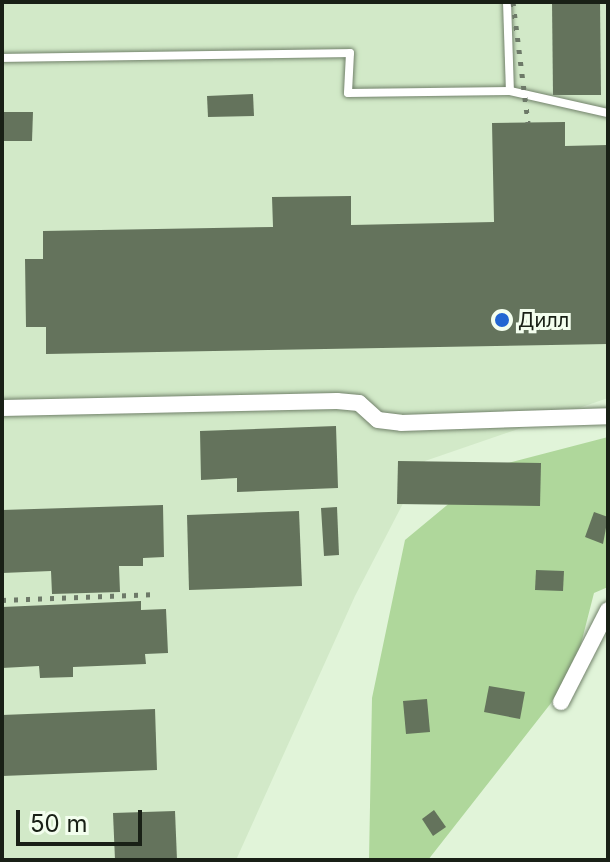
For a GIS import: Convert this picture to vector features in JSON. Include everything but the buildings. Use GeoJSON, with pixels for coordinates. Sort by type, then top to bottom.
{"type":"FeatureCollection","features":[{"type":"Feature","properties":{"kind":"street"},"geometry":{"type":"LineString","coordinates":[[2,408],[337,401],[359,403],[378,420],[401,423],[608,416]]}},
{"type":"Feature","properties":{"kind":"street"},"geometry":{"type":"LineString","coordinates":[[561,702],[608,610]]}},
{"type":"Feature","properties":{"kind":"lane"},"geometry":{"type":"LineString","coordinates":[[507,2],[510,91]]}},
{"type":"Feature","properties":{"kind":"lane"},"geometry":{"type":"LineString","coordinates":[[2,58],[350,53],[348,93],[510,91],[608,113]]}},
{"type":"Feature","properties":{"kind":"shaded area"},"geometry":{"type":"Polygon","coordinates":[[[2,2],[608,2],[608,398],[425,461],[355,596],[236,860],[2,860],[2,2]]]}},
{"type":"Feature","properties":{"kind":"green space"},"geometry":{"type":"Polygon","coordinates":[[[608,437],[608,587],[594,593],[573,675],[428,860],[369,860],[372,698],[405,540],[493,467],[608,437]]]}},
{"type":"Feature","properties":{"kind":"railway"},"geometry":{"type":"LineString","coordinates":[[513,2],[528,123]]}},
{"type":"Feature","properties":{"kind":"railway"},"geometry":{"type":"LineString","coordinates":[[2,600],[158,594]]}},
{"type":"Feature","properties":{"kind":"place","name":"Дилл"},"geometry":{"type":"Point","coordinates":[502,320]}}]}
